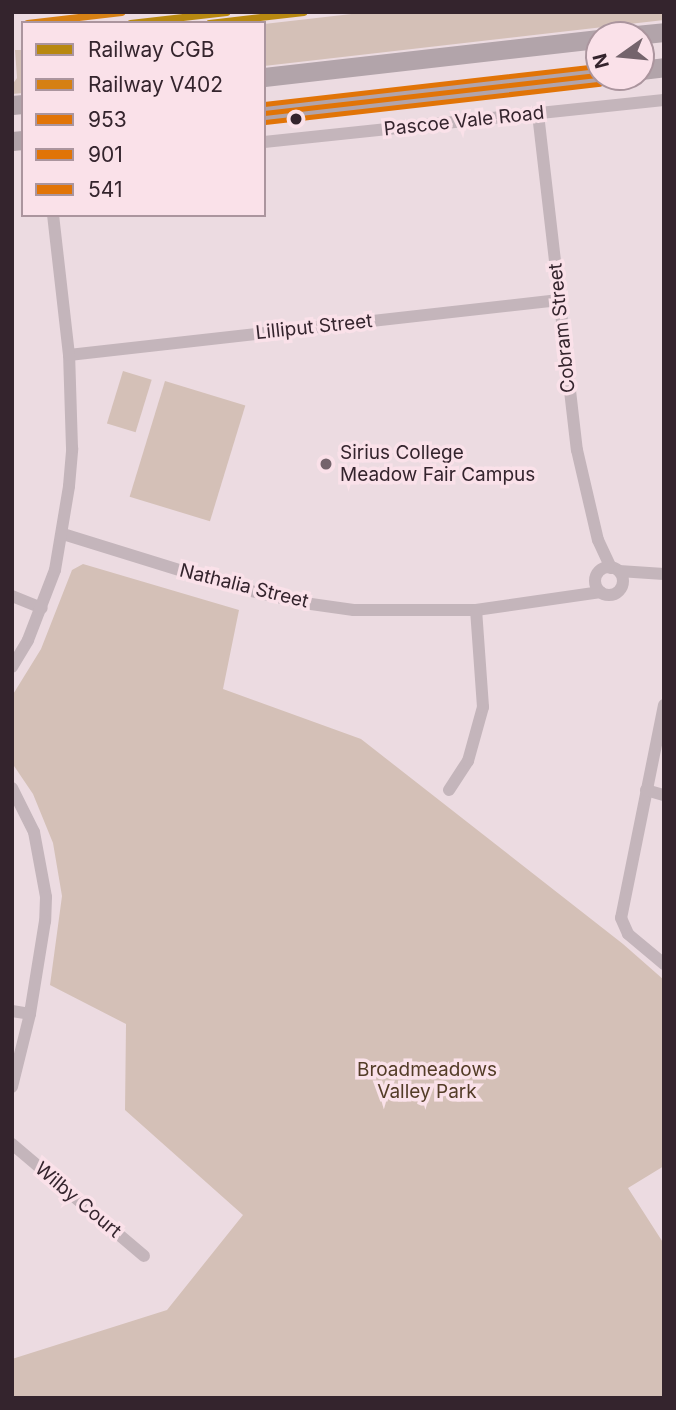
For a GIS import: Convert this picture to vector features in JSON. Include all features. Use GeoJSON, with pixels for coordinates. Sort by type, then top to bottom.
{"type":"FeatureCollection","features":[{"type":"Feature","properties":{"kind":"main road"},"geometry":{"type":"LineString","coordinates":[[266,77],[585,41]]}},
{"type":"Feature","properties":{"kind":"main road","name":"Pascoe Vale Road"},"geometry":{"type":"LineString","coordinates":[[266,113],[585,77]]}},
{"type":"Feature","properties":{"kind":"street","name":"Pascoe Vale Road"},"geometry":{"type":"LineString","coordinates":[[266,142],[664,100]]}},
{"type":"Feature","properties":{"kind":"street","name":"Cobram Street"},"geometry":{"type":"LineString","coordinates":[[538,114],[576,450],[607,572]]}},
{"type":"Feature","properties":{"kind":"street"},"geometry":{"type":"LineString","coordinates":[[12,667],[42,608],[63,534],[72,448],[69,355],[53,217]]}},
{"type":"Feature","properties":{"kind":"street","name":"Lilliput Street"},"geometry":{"type":"LineString","coordinates":[[69,355],[559,300]]}},
{"type":"Feature","properties":{"kind":"street","name":"Nathalia Street"},"geometry":{"type":"LineString","coordinates":[[63,534],[234,587],[312,604],[398,612],[476,610],[601,592]]}},
{"type":"Feature","properties":{"kind":"street"},"geometry":{"type":"LineString","coordinates":[[607,572],[663,574]]}},
{"type":"Feature","properties":{"kind":"street"},"geometry":{"type":"LineString","coordinates":[[607,572],[623,579],[621,588]]}},
{"type":"Feature","properties":{"kind":"street"},"geometry":{"type":"LineString","coordinates":[[607,572],[596,585],[601,592],[609,595],[621,588],[663,574]]}},
{"type":"Feature","properties":{"kind":"street","name":"Nathalia Street"},"geometry":{"type":"LineString","coordinates":[[554,597],[607,572]]}},
{"type":"Feature","properties":{"kind":"street"},"geometry":{"type":"LineString","coordinates":[[12,596],[42,608]]}},
{"type":"Feature","properties":{"kind":"street"},"geometry":{"type":"LineString","coordinates":[[449,790],[468,761],[483,707],[476,610]]}},
{"type":"Feature","properties":{"kind":"street"},"geometry":{"type":"LineString","coordinates":[[664,705],[621,918],[628,934],[664,964]]}},
{"type":"Feature","properties":{"kind":"street"},"geometry":{"type":"LineString","coordinates":[[12,788],[34,832],[46,897],[45,921],[30,1014],[12,1087]]}},
{"type":"Feature","properties":{"kind":"street"},"geometry":{"type":"LineString","coordinates":[[646,790],[664,794]]}},
{"type":"Feature","properties":{"kind":"street"},"geometry":{"type":"LineString","coordinates":[[12,1011],[30,1014]]}},
{"type":"Feature","properties":{"kind":"street","name":"Wilby Court"},"geometry":{"type":"LineString","coordinates":[[12,1144],[144,1256]]}},
{"type":"Feature","properties":{"kind":"green space"},"geometry":{"type":"Polygon","coordinates":[[[369,12],[664,12],[664,20],[585,21],[585,29],[266,66],[266,24],[369,12]]]}},
{"type":"Feature","properties":{"kind":"green space"},"geometry":{"type":"Polygon","coordinates":[[[15,50],[21,50],[21,93],[12,94],[12,85],[17,78],[15,50]]]}},
{"type":"Feature","properties":{"kind":"green space"},"geometry":{"type":"Polygon","coordinates":[[[123,371],[152,380],[136,432],[107,424],[123,371]]]}},
{"type":"Feature","properties":{"kind":"green space"},"geometry":{"type":"Polygon","coordinates":[[[165,381],[245,406],[210,521],[130,497],[165,381]]]}},
{"type":"Feature","properties":{"kind":"green space","name":"Broadmeadows Valley Park"},"geometry":{"type":"Polygon","coordinates":[[[83,564],[239,610],[223,689],[361,739],[623,944],[664,980],[664,1166],[628,1188],[664,1244],[664,1398],[12,1398],[12,1359],[167,1310],[243,1215],[125,1110],[126,1024],[50,985],[62,896],[53,843],[33,794],[12,763],[12,696],[41,649],[72,570],[83,564]]]}},
{"type":"Feature","properties":{"kind":"rail line","name":"V402"},"geometry":{"type":"LineString","coordinates":[[44,21],[121,12]]}},
{"type":"Feature","properties":{"kind":"rail line","name":"CGB"},"geometry":{"type":"LineString","coordinates":[[147,21],[226,12]]}},
{"type":"Feature","properties":{"kind":"rail line","name":"CGB"},"geometry":{"type":"LineString","coordinates":[[226,21],[303,12]]}},
{"type":"Feature","properties":{"kind":"transit line","name":"541"},"geometry":{"type":"LineString","coordinates":[[266,104],[585,67]]}},
{"type":"Feature","properties":{"kind":"transit line","name":"953"},"geometry":{"type":"LineString","coordinates":[[266,113],[585,77]]}},
{"type":"Feature","properties":{"kind":"transit line","name":"901"},"geometry":{"type":"LineString","coordinates":[[266,122],[585,86]]}},
{"type":"Feature","properties":{"kind":"place","name":"Sirius College Meadow Fair Campus"},"geometry":{"type":"Point","coordinates":[326,464]}}]}
